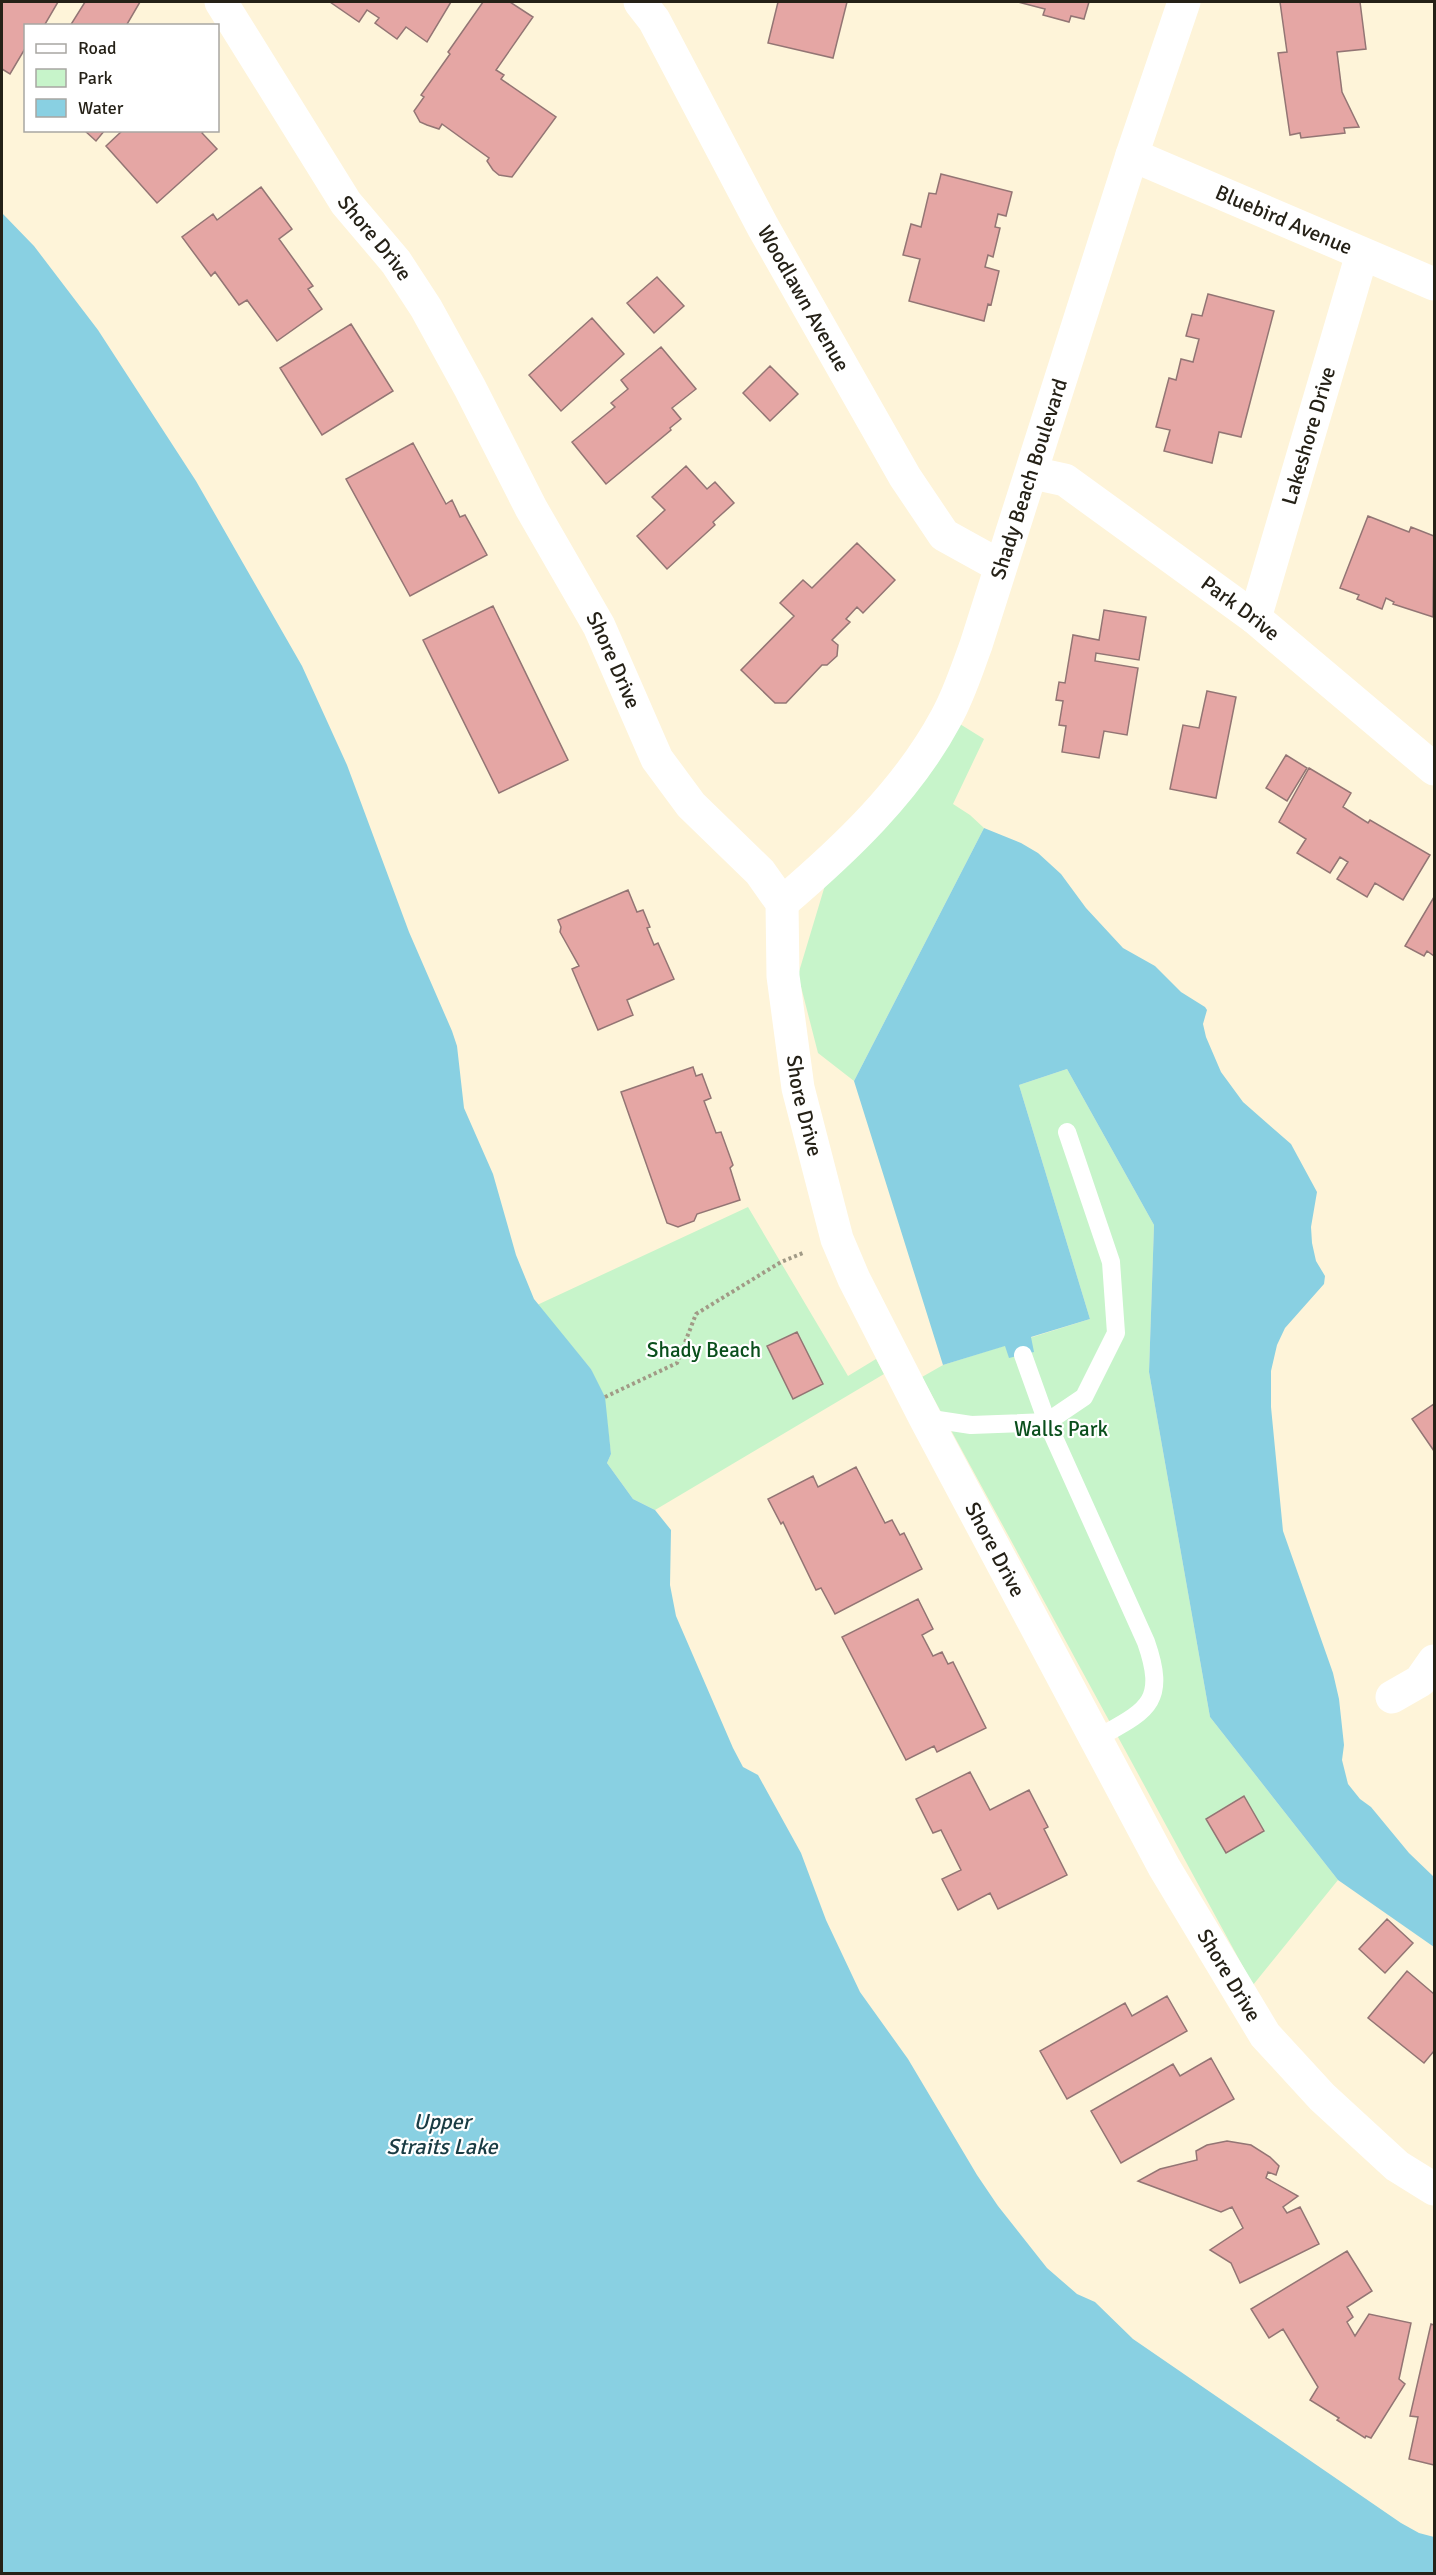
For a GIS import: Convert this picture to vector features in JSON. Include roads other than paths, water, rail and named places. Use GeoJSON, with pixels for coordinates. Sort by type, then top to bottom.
{"type":"FeatureCollection","features":[{"type":"Feature","properties":{"kind":"street","name":"Shore Drive"},"geometry":{"type":"LineString","coordinates":[[220,2],[346,203],[396,262],[426,308],[531,508],[599,626],[657,759],[691,805],[760,872],[782,903],[783,976],[798,1088],[837,1239],[854,1279],[924,1418],[1164,1868],[1265,2035],[1322,2097],[1380,2151],[1397,2166],[1434,2189]]}},
{"type":"Feature","properties":{"kind":"street","name":"Shady Beach Boulevard"},"geometry":{"type":"LineString","coordinates":[[782,903],[841,852],[912,771],[947,716],[976,645],[1000,566],[1033,473],[1132,155],[1184,2]]}},
{"type":"Feature","properties":{"kind":"street","name":"Woodlawn Avenue"},"geometry":{"type":"LineString","coordinates":[[651,8],[763,227],[905,477],[944,535],[1000,566]]}},
{"type":"Feature","properties":{"kind":"street","name":"Bluebird Avenue"},"geometry":{"type":"LineString","coordinates":[[1132,155],[1434,284]]}},
{"type":"Feature","properties":{"kind":"street","name":"Lakeshore Drive"},"geometry":{"type":"LineString","coordinates":[[1255,618],[1362,254]]}},
{"type":"Feature","properties":{"kind":"street","name":"Park Drive"},"geometry":{"type":"LineString","coordinates":[[1033,473],[1065,480],[1255,618],[1434,768]]}},
{"type":"Feature","properties":{"kind":"street"},"geometry":{"type":"LineString","coordinates":[[1392,1697],[1420,1681],[1434,1661]]}},
{"type":"Feature","properties":{"kind":"lane"},"geometry":{"type":"LineString","coordinates":[[924,1418],[971,1425],[1047,1422],[1083,1397],[1116,1333],[1111,1262],[1067,1132]]}},
{"type":"Feature","properties":{"kind":"lane"},"geometry":{"type":"LineString","coordinates":[[1023,1355],[1047,1422],[1146,1642],[1155,1667],[1155,1692],[1141,1713],[1094,1740]]}},
{"type":"Feature","properties":{"kind":"water","name":"Upper Straits Lake"},"geometry":{"type":"Polygon","coordinates":[[[2,213],[34,246],[98,330],[196,481],[302,666],[347,765],[409,932],[452,1031],[457,1046],[464,1108],[493,1174],[516,1255],[534,1299],[591,1369],[605,1397],[611,1454],[607,1463],[633,1499],[655,1510],[671,1530],[670,1585],[676,1616],[743,1767],[758,1775],[801,1853],[826,1920],[860,1992],[908,2059],[998,2206],[1047,2268],[1077,2294],[1095,2302],[1133,2339],[1401,2523],[1419,2533],[1434,2537],[1434,2573],[2,2573],[2,213]]]}},
{"type":"Feature","properties":{"kind":"water"},"geometry":{"type":"Polygon","coordinates":[[[984,828],[1021,843],[1038,853],[1061,874],[1086,908],[1123,948],[1155,966],[1181,992],[1205,1007],[1207,1010],[1203,1024],[1206,1037],[1221,1072],[1243,1102],[1291,1144],[1317,1192],[1311,1227],[1312,1243],[1316,1261],[1325,1276],[1324,1284],[1285,1328],[1277,1345],[1271,1371],[1271,1407],[1283,1531],[1333,1673],[1339,1699],[1344,1745],[1342,1760],[1348,1784],[1360,1799],[1371,1807],[1409,1853],[1434,1877],[1434,1947],[1338,1880],[1210,1717],[1149,1372],[1154,1225],[1067,1069],[1019,1085],[1090,1319],[1031,1337],[1034,1352],[1009,1358],[1005,1346],[943,1365],[854,1081],[984,828]]]}},
{"type":"Feature","properties":{"kind":"park label","name":"Shady Beach"},"geometry":{"type":"Point","coordinates":[704,1350]}},
{"type":"Feature","properties":{"kind":"park label","name":"Walls Park"},"geometry":{"type":"Point","coordinates":[1061,1429]}}]}
